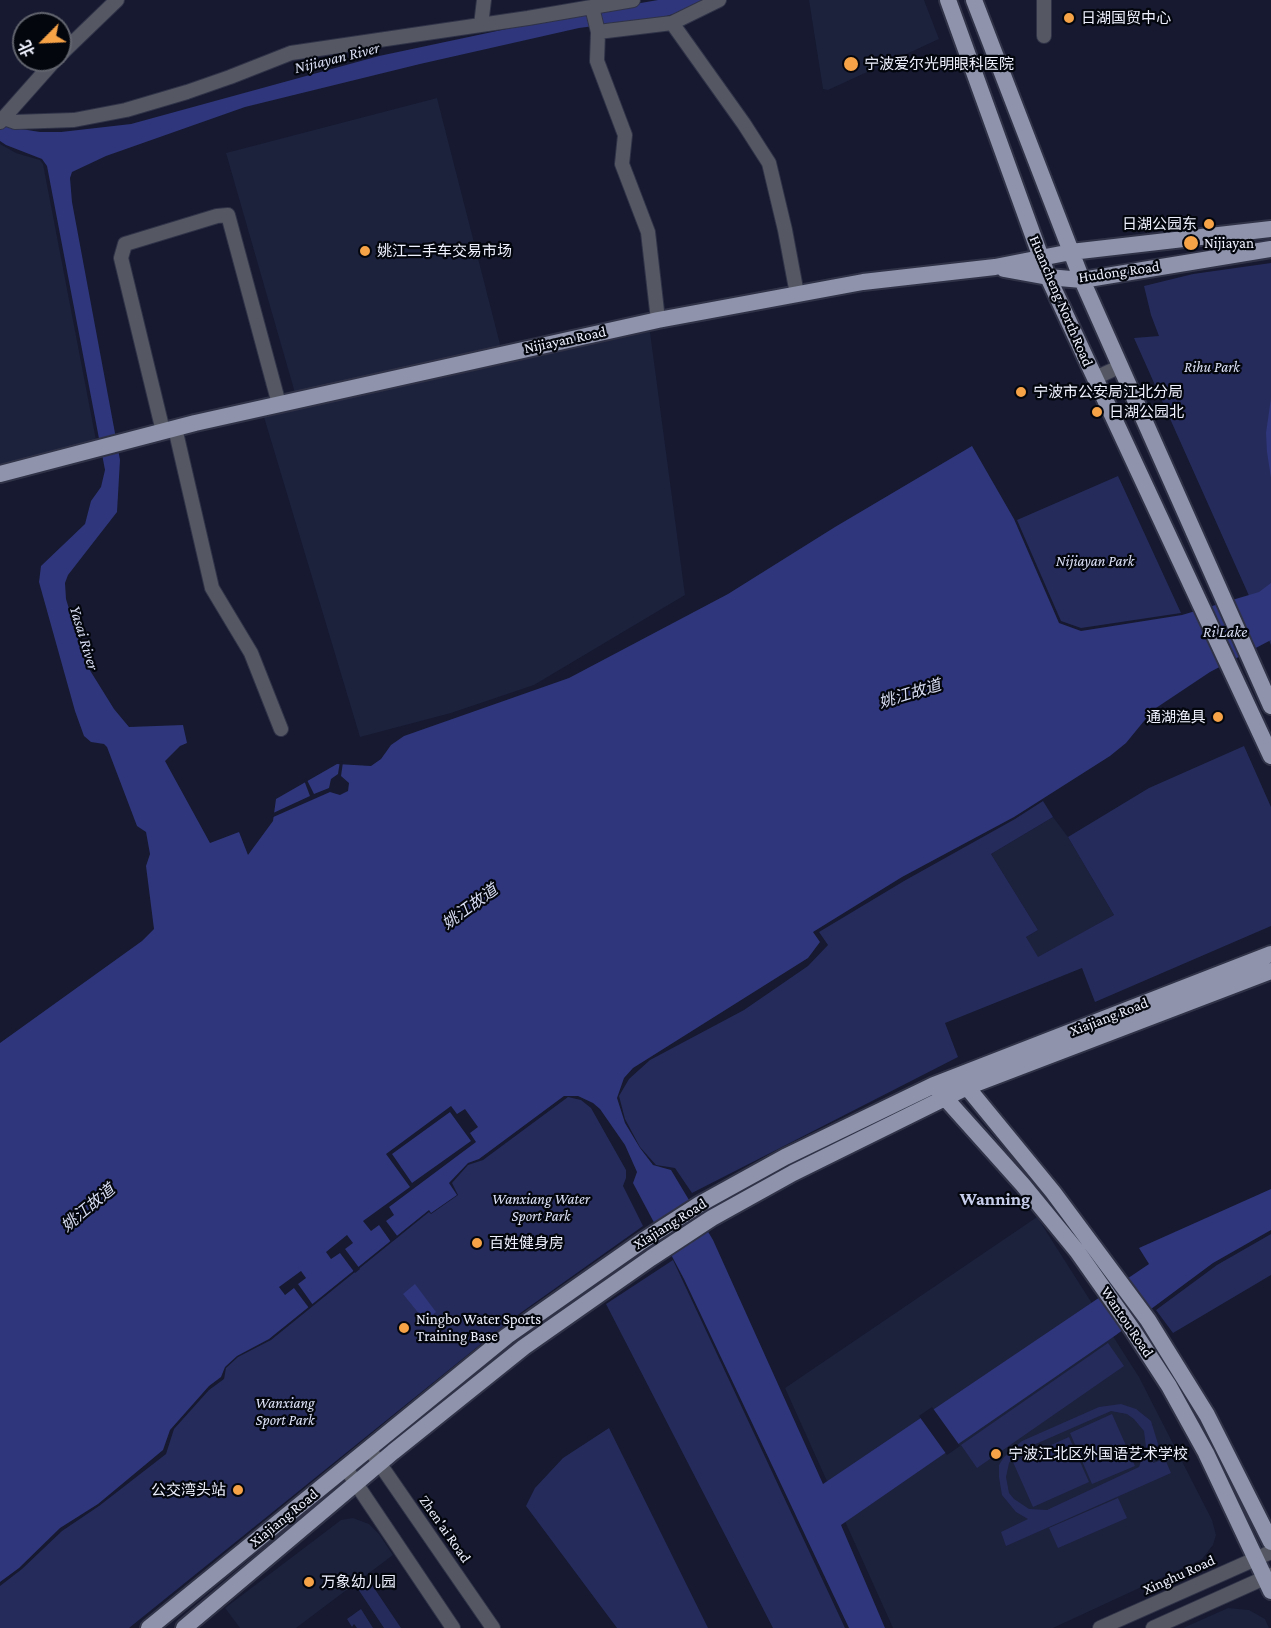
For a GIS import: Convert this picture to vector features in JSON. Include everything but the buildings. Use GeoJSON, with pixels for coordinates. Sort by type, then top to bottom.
{"type":"FeatureCollection","features":[{"type":"Feature","properties":{"kind":"main road","name":"Huancheng North Road"},"geometry":{"type":"LineString","coordinates":[[948,0],[1048,277],[1271,756]]}},
{"type":"Feature","properties":{"kind":"main road","name":"Huancheng North Road"},"geometry":{"type":"LineString","coordinates":[[974,0],[1082,280],[1271,706]]}},
{"type":"Feature","properties":{"kind":"main road","name":"Hudong Road"},"geometry":{"type":"LineString","coordinates":[[994,267],[1071,252],[1271,229]]}},
{"type":"Feature","properties":{"kind":"main road","name":"Hudong Road"},"geometry":{"type":"LineString","coordinates":[[994,267],[1048,277],[1082,280],[1271,249]]}},
{"type":"Feature","properties":{"kind":"main road","name":"Nijiayan Road"},"geometry":{"type":"LineString","coordinates":[[0,474],[169,429],[658,320],[863,282],[994,267]]}},
{"type":"Feature","properties":{"kind":"main road","name":"Xiajiang Road"},"geometry":{"type":"LineString","coordinates":[[149,1628],[507,1336],[641,1242],[700,1204],[785,1157],[1271,954]]}},
{"type":"Feature","properties":{"kind":"main road","name":"Xiajiang Road"},"geometry":{"type":"LineString","coordinates":[[1024,1058],[1271,971]]}},
{"type":"Feature","properties":{"kind":"main road","name":"Wantou Road"},"geometry":{"type":"LineString","coordinates":[[962,1082],[1053,1192],[1148,1320],[1207,1415],[1271,1542]]}},
{"type":"Feature","properties":{"kind":"main road","name":"Xiajiang Road"},"geometry":{"type":"LineString","coordinates":[[184,1628],[379,1464],[524,1347],[705,1222],[939,1092]]}},
{"type":"Feature","properties":{"kind":"main road","name":"Wantou Road"},"geometry":{"type":"LineString","coordinates":[[939,1092],[1023,1185],[1077,1251],[1132,1329],[1169,1386],[1264,1556],[1269,1581]]}},
{"type":"Feature","properties":{"kind":"street"},"geometry":{"type":"LineString","coordinates":[[72,44],[117,0]]}},
{"type":"Feature","properties":{"kind":"street"},"geometry":{"type":"LineString","coordinates":[[481,25],[484,0]]}},
{"type":"Feature","properties":{"kind":"street"},"geometry":{"type":"LineString","coordinates":[[2,120],[15,122],[74,120],[126,110],[230,77],[291,52],[481,25],[633,0]]}},
{"type":"Feature","properties":{"kind":"street"},"geometry":{"type":"LineString","coordinates":[[597,32],[672,23],[719,0]]}},
{"type":"Feature","properties":{"kind":"street"},"geometry":{"type":"LineString","coordinates":[[1044,0],[1044,36]]}},
{"type":"Feature","properties":{"kind":"street"},"geometry":{"type":"LineString","coordinates":[[592,7],[597,32],[597,61],[626,135],[622,164],[648,232],[658,320]]}},
{"type":"Feature","properties":{"kind":"street"},"geometry":{"type":"LineString","coordinates":[[672,23],[769,163],[786,230],[797,294]]}},
{"type":"Feature","properties":{"kind":"street"},"geometry":{"type":"LineString","coordinates":[[2,120],[44,72]]}},
{"type":"Feature","properties":{"kind":"street"},"geometry":{"type":"LineString","coordinates":[[279,404],[228,216],[217,216],[125,244],[121,258],[212,588],[251,653],[281,729]]}},
{"type":"Feature","properties":{"kind":"street"},"geometry":{"type":"LineString","coordinates":[[1095,378],[1119,367]]}},
{"type":"Feature","properties":{"kind":"street","name":"Zhen'ai Road"},"geometry":{"type":"LineString","coordinates":[[369,1448],[493,1628]]}},
{"type":"Feature","properties":{"kind":"street"},"geometry":{"type":"LineString","coordinates":[[345,1467],[453,1628]]}},
{"type":"Feature","properties":{"kind":"street","name":"Xinghu Road"},"geometry":{"type":"LineString","coordinates":[[1100,1628],[1264,1556]]}},
{"type":"Feature","properties":{"kind":"street"},"geometry":{"type":"LineString","coordinates":[[1153,1628],[1269,1581]]}},
{"type":"Feature","properties":{"kind":"shaded area","name":"宁波爱尔光明眼科医院"},"geometry":{"type":"Polygon","coordinates":[[[809,0],[924,0],[939,39],[828,90],[823,89],[809,0]]]}},
{"type":"Feature","properties":{"kind":"shaded area","name":"姚江二手车交易市场"},"geometry":{"type":"Polygon","coordinates":[[[437,98],[501,348],[295,393],[226,153],[437,98]]]}},
{"type":"Feature","properties":{"kind":"shaded area"},"geometry":{"type":"Polygon","coordinates":[[[0,144],[16,153],[40,160],[43,164],[96,440],[0,465],[0,144]]]}},
{"type":"Feature","properties":{"kind":"shaded area"},"geometry":{"type":"Polygon","coordinates":[[[650,332],[685,595],[534,685],[451,713],[360,737],[264,417],[650,332]]]}},
{"type":"Feature","properties":{"kind":"shaded area"},"geometry":{"type":"Polygon","coordinates":[[[1053,817],[1068,837],[1114,915],[1038,958],[1026,937],[1038,930],[991,854],[1053,817]]]}},
{"type":"Feature","properties":{"kind":"shaded area","name":"宁波江北区外国语艺术学校"},"geometry":{"type":"Polygon","coordinates":[[[1037,1217],[1139,1377],[1212,1520],[1216,1535],[1213,1545],[1202,1559],[1053,1628],[893,1628],[785,1388],[1037,1217]]]}},
{"type":"Feature","properties":{"kind":"shaded area","name":"万象幼儿园"},"geometry":{"type":"Polygon","coordinates":[[[353,1518],[369,1524],[393,1555],[296,1628],[240,1628],[225,1608],[341,1520],[353,1518]]]}},
{"type":"Feature","properties":{"kind":"shaded area"},"geometry":{"type":"Polygon","coordinates":[[[1228,1608],[1249,1610],[1265,1619],[1269,1628],[1183,1628],[1228,1608]]]}},
{"type":"Feature","properties":{"kind":"green space","name":"Rihu Park"},"geometry":{"type":"Polygon","coordinates":[[[1271,263],[1271,645],[1134,338],[1159,336],[1144,286],[1193,274],[1271,263]]]}},
{"type":"Feature","properties":{"kind":"green space","name":"Nijiayan Park"},"geometry":{"type":"Polygon","coordinates":[[[1118,476],[1181,613],[1081,628],[1061,621],[1017,520],[1118,476]]]}},
{"type":"Feature","properties":{"kind":"green space"},"geometry":{"type":"Polygon","coordinates":[[[1244,746],[1271,807],[1271,926],[1095,1002],[1082,968],[945,1023],[958,1057],[692,1193],[675,1168],[656,1165],[640,1147],[625,1119],[619,1096],[629,1079],[650,1060],[744,1010],[808,966],[828,945],[819,932],[1043,801],[1053,817],[991,854],[1038,930],[1026,937],[1038,957],[1114,915],[1068,837],[1149,788],[1244,746]]]}},
{"type":"Feature","properties":{"kind":"green space","name":"Wanxiang Sport Park"},"geometry":{"type":"Polygon","coordinates":[[[568,1097],[581,1100],[591,1108],[626,1170],[623,1186],[643,1226],[512,1319],[129,1628],[0,1628],[0,1586],[22,1569],[62,1531],[99,1506],[166,1454],[174,1429],[209,1390],[224,1379],[226,1368],[238,1357],[271,1340],[429,1212],[431,1214],[458,1195],[452,1183],[468,1165],[483,1160],[568,1097]]]}},
{"type":"Feature","properties":{"kind":"green space"},"geometry":{"type":"Polygon","coordinates":[[[1271,1234],[1271,1275],[1173,1333],[1156,1310],[1217,1265],[1271,1234]]]}},
{"type":"Feature","properties":{"kind":"green space"},"geometry":{"type":"Polygon","coordinates":[[[673,1260],[845,1628],[773,1628],[606,1304],[673,1260]]]}},
{"type":"Feature","properties":{"kind":"green space"},"geometry":{"type":"Polygon","coordinates":[[[1108,1343],[1124,1366],[977,1468],[961,1445],[1108,1343]]]}},
{"type":"Feature","properties":{"kind":"green space"},"geometry":{"type":"Polygon","coordinates":[[[1121,1404],[1136,1409],[1151,1421],[1158,1444],[1153,1463],[1165,1459],[1171,1473],[1006,1546],[1001,1532],[1028,1519],[1016,1512],[1002,1495],[999,1465],[1004,1457],[1022,1441],[1099,1407],[1121,1404]],[[1111,1411],[1022,1450],[1009,1463],[1006,1477],[1009,1493],[1029,1509],[1047,1510],[1139,1467],[1146,1447],[1144,1431],[1127,1414],[1111,1411]]]}},
{"type":"Feature","properties":{"kind":"green space"},"geometry":{"type":"Polygon","coordinates":[[[1112,1414],[1135,1466],[1092,1484],[1070,1433],[1112,1414]]]}},
{"type":"Feature","properties":{"kind":"green space"},"geometry":{"type":"Polygon","coordinates":[[[609,1428],[708,1628],[617,1628],[526,1506],[535,1488],[563,1458],[609,1428]]]}},
{"type":"Feature","properties":{"kind":"green space"},"geometry":{"type":"Polygon","coordinates":[[[1069,1437],[1089,1482],[1033,1507],[1013,1462],[1069,1437]]]}},
{"type":"Feature","properties":{"kind":"green space"},"geometry":{"type":"Polygon","coordinates":[[[1118,1498],[1127,1518],[1058,1548],[1049,1528],[1118,1498]]]}},
{"type":"Feature","properties":{"kind":"green space"},"geometry":{"type":"Polygon","coordinates":[[[370,1582],[401,1628],[384,1628],[358,1589],[370,1582]]]}},
{"type":"Feature","properties":{"kind":"green space"},"geometry":{"type":"Polygon","coordinates":[[[361,1609],[373,1628],[357,1628],[354,1624],[352,1627],[347,1619],[361,1609]]]}},
{"type":"Feature","properties":{"kind":"water"},"geometry":{"type":"Polygon","coordinates":[[[658,0],[709,0],[663,17],[579,28],[245,107],[106,156],[72,172],[70,178],[72,202],[120,460],[117,512],[68,575],[65,583],[66,599],[86,664],[114,709],[129,727],[183,725],[187,743],[180,746],[165,761],[210,843],[239,832],[248,855],[273,821],[276,799],[337,764],[371,766],[381,759],[391,745],[404,736],[569,678],[728,594],[972,446],[1014,519],[1059,623],[1081,631],[1182,615],[1259,592],[1271,583],[1271,640],[1210,672],[1153,710],[1126,743],[1110,756],[1014,817],[902,877],[813,932],[820,942],[808,958],[633,1068],[624,1078],[617,1098],[625,1123],[640,1148],[653,1165],[671,1170],[713,1240],[823,1484],[1149,1264],[1139,1248],[1271,1189],[1271,1230],[1213,1263],[1116,1335],[841,1525],[885,1628],[849,1628],[684,1279],[633,1183],[637,1172],[625,1145],[600,1109],[593,1103],[578,1096],[564,1096],[479,1159],[468,1163],[449,1183],[457,1195],[431,1213],[429,1210],[269,1339],[237,1356],[225,1367],[221,1377],[209,1386],[170,1430],[163,1450],[98,1504],[60,1528],[19,1568],[0,1582],[0,1043],[142,941],[154,929],[146,866],[150,854],[146,832],[137,826],[107,747],[104,744],[91,742],[84,736],[39,582],[41,566],[85,524],[91,501],[101,487],[105,470],[47,166],[42,159],[0,141],[0,122],[15,128],[40,132],[61,132],[131,124],[379,56],[577,14],[658,0]]]}},
{"type":"Feature","properties":{"kind":"water"},"geometry":{"type":"Polygon","coordinates":[[[1271,398],[1271,478],[1266,433],[1271,398]]]}},
{"type":"Feature","properties":{"kind":"water"},"geometry":{"type":"Polygon","coordinates":[[[415,1284],[436,1312],[425,1321],[403,1294],[415,1284]]]}},
{"type":"Feature","properties":{"kind":"pier"},"geometry":{"type":"Polygon","coordinates":[[[340,761],[343,762],[341,776],[349,783],[348,791],[340,795],[330,792],[271,818],[271,814],[310,796],[304,780],[306,778],[314,794],[329,788],[331,779],[338,774],[340,761]]]}},
{"type":"Feature","properties":{"kind":"pier"},"geometry":{"type":"Polygon","coordinates":[[[451,1106],[457,1114],[465,1109],[478,1127],[470,1133],[476,1142],[389,1207],[394,1215],[386,1221],[398,1237],[391,1242],[379,1225],[371,1231],[363,1221],[410,1187],[386,1154],[451,1106]],[[450,1112],[392,1154],[412,1183],[471,1141],[450,1112]]]}},
{"type":"Feature","properties":{"kind":"pier"},"geometry":{"type":"Polygon","coordinates":[[[347,1235],[353,1243],[345,1249],[360,1269],[355,1273],[340,1253],[331,1259],[326,1252],[347,1235]]]}},
{"type":"Feature","properties":{"kind":"pier"},"geometry":{"type":"Polygon","coordinates":[[[301,1271],[306,1278],[298,1284],[313,1305],[309,1308],[294,1288],[285,1295],[279,1287],[301,1271]]]}},
{"type":"Feature","properties":{"kind":"pier"},"geometry":{"type":"Polygon","coordinates":[[[932,1407],[960,1446],[947,1455],[919,1416],[932,1407]]]}},
{"type":"Feature","properties":{"kind":"place","name":"日湖国贸中心"},"geometry":{"type":"Point","coordinates":[1069,18]}},
{"type":"Feature","properties":{"kind":"place","name":"宁波爱尔光明眼科医院"},"geometry":{"type":"Point","coordinates":[851,64]}},
{"type":"Feature","properties":{"kind":"place","name":"日湖公园东"},"geometry":{"type":"Point","coordinates":[1209,224]}},
{"type":"Feature","properties":{"kind":"place","name":"Nijiayan"},"geometry":{"type":"Point","coordinates":[1191,243]}},
{"type":"Feature","properties":{"kind":"place","name":"姚江二手车交易市场"},"geometry":{"type":"Point","coordinates":[365,251]}},
{"type":"Feature","properties":{"kind":"place","name":"宁波市公安局江北分局"},"geometry":{"type":"Point","coordinates":[1021,392]}},
{"type":"Feature","properties":{"kind":"place","name":"日湖公园北"},"geometry":{"type":"Point","coordinates":[1097,412]}},
{"type":"Feature","properties":{"kind":"place","name":"通湖渔具"},"geometry":{"type":"Point","coordinates":[1218,717]}},
{"type":"Feature","properties":{"kind":"place","name":"百姓健身房"},"geometry":{"type":"Point","coordinates":[477,1243]}},
{"type":"Feature","properties":{"kind":"place","name":"Ningbo Water Sports Training Base"},"geometry":{"type":"Point","coordinates":[404,1328]}},
{"type":"Feature","properties":{"kind":"place","name":"宁波江北区外国语艺术学校"},"geometry":{"type":"Point","coordinates":[996,1454]}},
{"type":"Feature","properties":{"kind":"place","name":"公交湾头站"},"geometry":{"type":"Point","coordinates":[238,1490]}},
{"type":"Feature","properties":{"kind":"place","name":"万象幼儿园"},"geometry":{"type":"Point","coordinates":[309,1582]}},
{"type":"Feature","properties":{"kind":"district","name":"Wanning"},"geometry":{"type":"Point","coordinates":[995,1199]}},
{"type":"Feature","properties":{"kind":"water label","name":"Nijiayan River"},"geometry":{"type":"Point","coordinates":[337,58]}},
{"type":"Feature","properties":{"kind":"water label","name":"Ri Lake"},"geometry":{"type":"Point","coordinates":[1225,632]}},
{"type":"Feature","properties":{"kind":"water label","name":"Yasai River"},"geometry":{"type":"Point","coordinates":[84,638]}},
{"type":"Feature","properties":{"kind":"water label","name":"姚江故道"},"geometry":{"type":"Point","coordinates":[910,694]}},
{"type":"Feature","properties":{"kind":"water label","name":"姚江故道"},"geometry":{"type":"Point","coordinates":[470,907]}},
{"type":"Feature","properties":{"kind":"water label","name":"姚江故道"},"geometry":{"type":"Point","coordinates":[88,1208]}},
{"type":"Feature","properties":{"kind":"park label","name":"Wanxiang Water Sport Park"},"geometry":{"type":"Point","coordinates":[541,1208]}}]}
